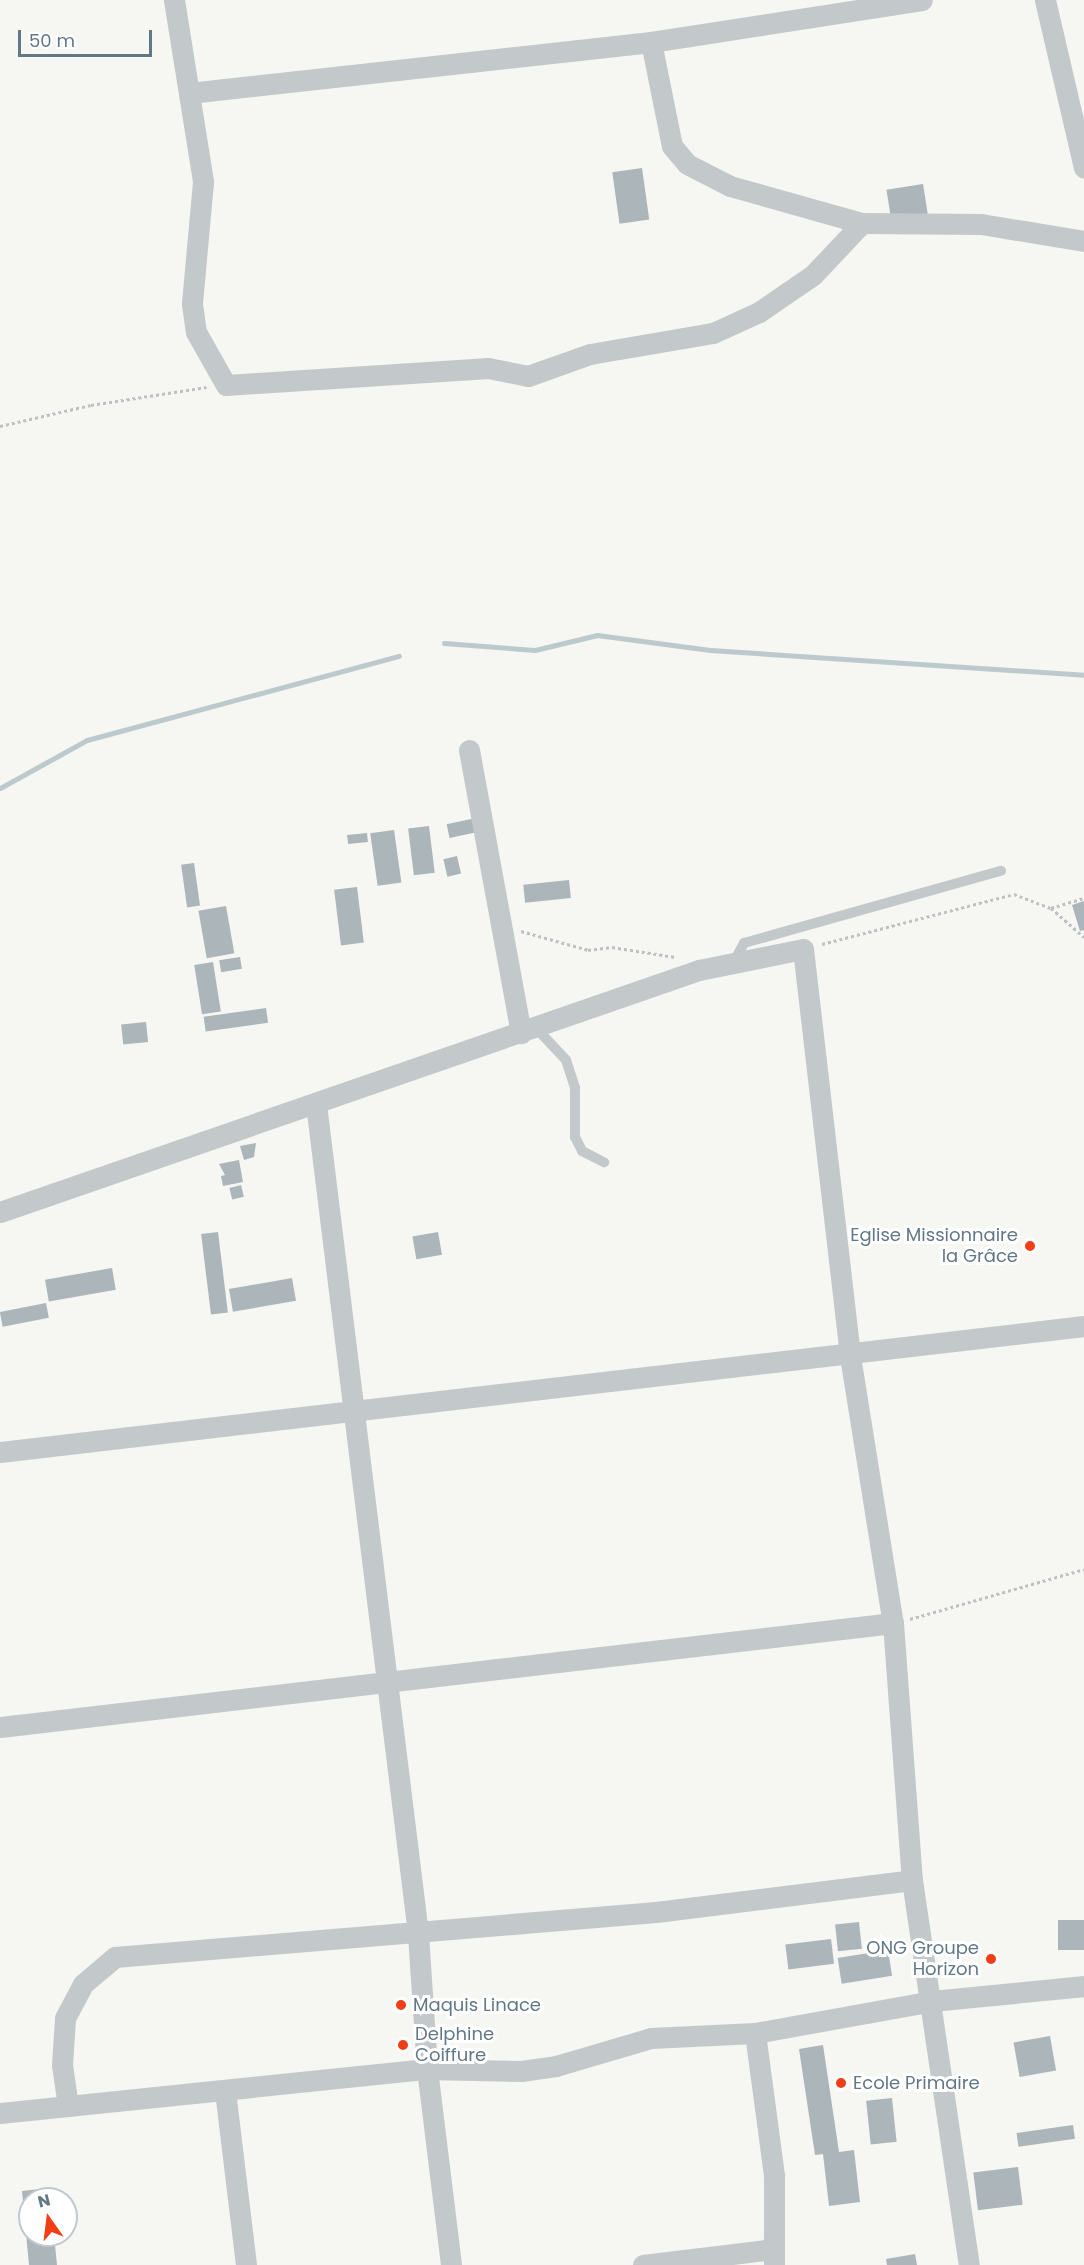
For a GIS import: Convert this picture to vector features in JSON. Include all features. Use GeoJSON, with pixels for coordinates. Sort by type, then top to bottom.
{"type":"FeatureCollection","features":[{"type":"Feature","properties":{"kind":"street"},"geometry":{"type":"LineString","coordinates":[[174,0],[203,182],[192,304],[196,332],[226,385],[488,368],[528,376],[590,354],[713,333],[759,312],[813,275],[862,224]]}},
{"type":"Feature","properties":{"kind":"street"},"geometry":{"type":"LineString","coordinates":[[1045,0],[1084,168]]}},
{"type":"Feature","properties":{"kind":"street"},"geometry":{"type":"LineString","coordinates":[[189,93],[651,42],[914,1]]}},
{"type":"Feature","properties":{"kind":"street"},"geometry":{"type":"LineString","coordinates":[[651,42],[672,146],[687,164],[730,186],[862,224],[981,224],[1084,241]]}},
{"type":"Feature","properties":{"kind":"street"},"geometry":{"type":"LineString","coordinates":[[469,750],[501,929],[529,1031]]}},
{"type":"Feature","properties":{"kind":"street"},"geometry":{"type":"LineString","coordinates":[[0,1212],[529,1031],[699,970],[732,966],[803,949],[850,1356],[893,1623],[912,1880],[932,2001],[969,2265]]}},
{"type":"Feature","properties":{"kind":"street"},"geometry":{"type":"LineString","coordinates":[[316,1104],[418,1934],[427,2069],[451,2265]]}},
{"type":"Feature","properties":{"kind":"street"},"geometry":{"type":"LineString","coordinates":[[0,1452],[354,1409],[850,1356],[1084,1326]]}},
{"type":"Feature","properties":{"kind":"street"},"geometry":{"type":"LineString","coordinates":[[0,1727],[388,1680],[893,1623]]}},
{"type":"Feature","properties":{"kind":"street"},"geometry":{"type":"LineString","coordinates":[[68,2106],[63,2065],[65,2018],[83,1984],[115,1957],[418,1934],[912,1880]]}},
{"type":"Feature","properties":{"kind":"street"},"geometry":{"type":"LineString","coordinates":[[0,2113],[427,2069],[520,2072],[556,2066],[651,2038],[755,2032],[932,2001],[1084,1986]]}},
{"type":"Feature","properties":{"kind":"street"},"geometry":{"type":"LineString","coordinates":[[643,2265],[773,2257],[774,2175],[755,2032]]}},
{"type":"Feature","properties":{"kind":"street"},"geometry":{"type":"LineString","coordinates":[[225,2091],[246,2265]]}},
{"type":"Feature","properties":{"kind":"lane"},"geometry":{"type":"LineString","coordinates":[[732,966],[744,943],[1001,871]]}},
{"type":"Feature","properties":{"kind":"lane"},"geometry":{"type":"LineString","coordinates":[[529,1031],[566,1060],[575,1088],[575,1137],[582,1151],[604,1162]]}},
{"type":"Feature","properties":{"kind":"path"},"geometry":{"type":"LineString","coordinates":[[0,426],[91,405],[226,385]]}},
{"type":"Feature","properties":{"kind":"path"},"geometry":{"type":"LineString","coordinates":[[803,949],[1014,894],[1051,908],[1084,937]]}},
{"type":"Feature","properties":{"kind":"path"},"geometry":{"type":"LineString","coordinates":[[1051,908],[1084,898]]}},
{"type":"Feature","properties":{"kind":"path"},"geometry":{"type":"LineString","coordinates":[[501,929],[536,932],[588,950],[612,947],[678,957],[699,970]]}},
{"type":"Feature","properties":{"kind":"path"},"geometry":{"type":"LineString","coordinates":[[893,1623],[1084,1569]]}},
{"type":"Feature","properties":{"kind":"building"},"geometry":{"type":"Polygon","coordinates":[[[642,168],[649,219],[620,224],[612,172],[642,168]]]}},
{"type":"Feature","properties":{"kind":"building"},"geometry":{"type":"Polygon","coordinates":[[[923,184],[928,214],[891,219],[886,190],[923,184]]]}},
{"type":"Feature","properties":{"kind":"building"},"geometry":{"type":"Polygon","coordinates":[[[476,818],[479,832],[450,838],[447,824],[476,818]]]}},
{"type":"Feature","properties":{"kind":"building"},"geometry":{"type":"Polygon","coordinates":[[[429,826],[435,873],[414,875],[408,829],[429,826]]]}},
{"type":"Feature","properties":{"kind":"building"},"geometry":{"type":"Polygon","coordinates":[[[394,830],[401,882],[378,886],[370,833],[394,830]]]}},
{"type":"Feature","properties":{"kind":"building"},"geometry":{"type":"Polygon","coordinates":[[[367,833],[368,842],[348,844],[347,835],[367,833]]]}},
{"type":"Feature","properties":{"kind":"building"},"geometry":{"type":"Polygon","coordinates":[[[457,856],[461,874],[447,877],[443,859],[457,856]]]}},
{"type":"Feature","properties":{"kind":"building"},"geometry":{"type":"Polygon","coordinates":[[[194,863],[200,906],[187,907],[181,865],[194,863]]]}},
{"type":"Feature","properties":{"kind":"building"},"geometry":{"type":"Polygon","coordinates":[[[569,880],[571,898],[525,903],[523,885],[569,880]]]}},
{"type":"Feature","properties":{"kind":"building"},"geometry":{"type":"Polygon","coordinates":[[[357,887],[364,943],[341,945],[334,890],[357,887]]]}},
{"type":"Feature","properties":{"kind":"building"},"geometry":{"type":"Polygon","coordinates":[[[1084,901],[1084,930],[1080,931],[1072,905],[1084,901]]]}},
{"type":"Feature","properties":{"kind":"building"},"geometry":{"type":"Polygon","coordinates":[[[226,906],[234,953],[207,958],[198,911],[226,906]]]}},
{"type":"Feature","properties":{"kind":"building"},"geometry":{"type":"Polygon","coordinates":[[[240,957],[242,969],[221,972],[219,960],[240,957]]]}},
{"type":"Feature","properties":{"kind":"building"},"geometry":{"type":"Polygon","coordinates":[[[213,962],[221,1011],[202,1014],[194,965],[213,962]]]}},
{"type":"Feature","properties":{"kind":"building"},"geometry":{"type":"Polygon","coordinates":[[[266,1008],[268,1023],[206,1032],[204,1017],[266,1008]]]}},
{"type":"Feature","properties":{"kind":"building"},"geometry":{"type":"Polygon","coordinates":[[[146,1022],[148,1042],[123,1045],[121,1025],[146,1022]]]}},
{"type":"Feature","properties":{"kind":"building"},"geometry":{"type":"Polygon","coordinates":[[[256,1143],[254,1157],[244,1160],[240,1146],[256,1143]]]}},
{"type":"Feature","properties":{"kind":"building"},"geometry":{"type":"Polygon","coordinates":[[[239,1160],[243,1182],[223,1186],[221,1176],[225,1175],[219,1164],[239,1160]]]}},
{"type":"Feature","properties":{"kind":"building"},"geometry":{"type":"Polygon","coordinates":[[[241,1185],[244,1197],[232,1200],[229,1188],[241,1185]]]}},
{"type":"Feature","properties":{"kind":"building"},"geometry":{"type":"Polygon","coordinates":[[[218,1232],[228,1312],[211,1314],[201,1234],[218,1232]]]}},
{"type":"Feature","properties":{"kind":"building"},"geometry":{"type":"Polygon","coordinates":[[[438,1232],[442,1255],[416,1259],[412,1237],[438,1232]]]}},
{"type":"Feature","properties":{"kind":"building"},"geometry":{"type":"Polygon","coordinates":[[[112,1268],[116,1290],[49,1301],[45,1280],[112,1268]]]}},
{"type":"Feature","properties":{"kind":"building"},"geometry":{"type":"Polygon","coordinates":[[[292,1278],[296,1301],[233,1312],[229,1289],[292,1278]]]}},
{"type":"Feature","properties":{"kind":"building"},"geometry":{"type":"Polygon","coordinates":[[[46,1303],[49,1318],[3,1327],[0,1312],[46,1303]]]}},
{"type":"Feature","properties":{"kind":"building"},"geometry":{"type":"Polygon","coordinates":[[[1058,1920],[1084,1920],[1084,1950],[1058,1950],[1058,1920]]]}},
{"type":"Feature","properties":{"kind":"building"},"geometry":{"type":"Polygon","coordinates":[[[859,1922],[862,1949],[838,1951],[835,1925],[859,1922]]]}},
{"type":"Feature","properties":{"kind":"building"},"geometry":{"type":"Polygon","coordinates":[[[831,1939],[834,1964],[788,1969],[785,1945],[831,1939]]]}},
{"type":"Feature","properties":{"kind":"building"},"geometry":{"type":"Polygon","coordinates":[[[888,1950],[892,1976],[842,1984],[838,1958],[888,1950]]]}},
{"type":"Feature","properties":{"kind":"building"},"geometry":{"type":"Polygon","coordinates":[[[1050,2036],[1056,2070],[1020,2077],[1014,2042],[1050,2036]]]}},
{"type":"Feature","properties":{"kind":"building"},"geometry":{"type":"Polygon","coordinates":[[[823,2045],[839,2152],[854,2150],[860,2202],[829,2206],[823,2154],[815,2155],[799,2049],[823,2045]]]}},
{"type":"Feature","properties":{"kind":"building"},"geometry":{"type":"Polygon","coordinates":[[[892,2098],[897,2142],[871,2144],[866,2101],[892,2098]]]}},
{"type":"Feature","properties":{"kind":"building"},"geometry":{"type":"Polygon","coordinates":[[[1073,2125],[1075,2139],[1019,2147],[1017,2133],[1073,2125]]]}},
{"type":"Feature","properties":{"kind":"building"},"geometry":{"type":"Polygon","coordinates":[[[1018,2167],[1023,2205],[978,2210],[973,2172],[1018,2167]]]}},
{"type":"Feature","properties":{"kind":"building"},"geometry":{"type":"Polygon","coordinates":[[[27,2247],[55,2247],[57,2265],[29,2265],[27,2247]]]}},
{"type":"Feature","properties":{"kind":"building"},"geometry":{"type":"Polygon","coordinates":[[[915,2254],[917,2265],[887,2265],[886,2259],[915,2254]]]}},
{"type":"Feature","properties":{"kind":"waterway"},"geometry":{"type":"LineString","coordinates":[[444,643],[535,650],[597,635],[710,650],[1084,675]]}},
{"type":"Feature","properties":{"kind":"waterway"},"geometry":{"type":"LineString","coordinates":[[0,788],[87,740],[399,656]]}},
{"type":"Feature","properties":{"kind":"place","name":"Eglise Missionnaire la Grâce"},"geometry":{"type":"Point","coordinates":[1030,1246]}},
{"type":"Feature","properties":{"kind":"place","name":"ONG Groupe Horizon"},"geometry":{"type":"Point","coordinates":[991,1959]}},
{"type":"Feature","properties":{"kind":"place","name":"Maquis Linace"},"geometry":{"type":"Point","coordinates":[401,2005]}},
{"type":"Feature","properties":{"kind":"place","name":"Delphine Coiffure"},"geometry":{"type":"Point","coordinates":[403,2045]}},
{"type":"Feature","properties":{"kind":"place","name":"Ecole Primaire"},"geometry":{"type":"Point","coordinates":[841,2083]}}]}
